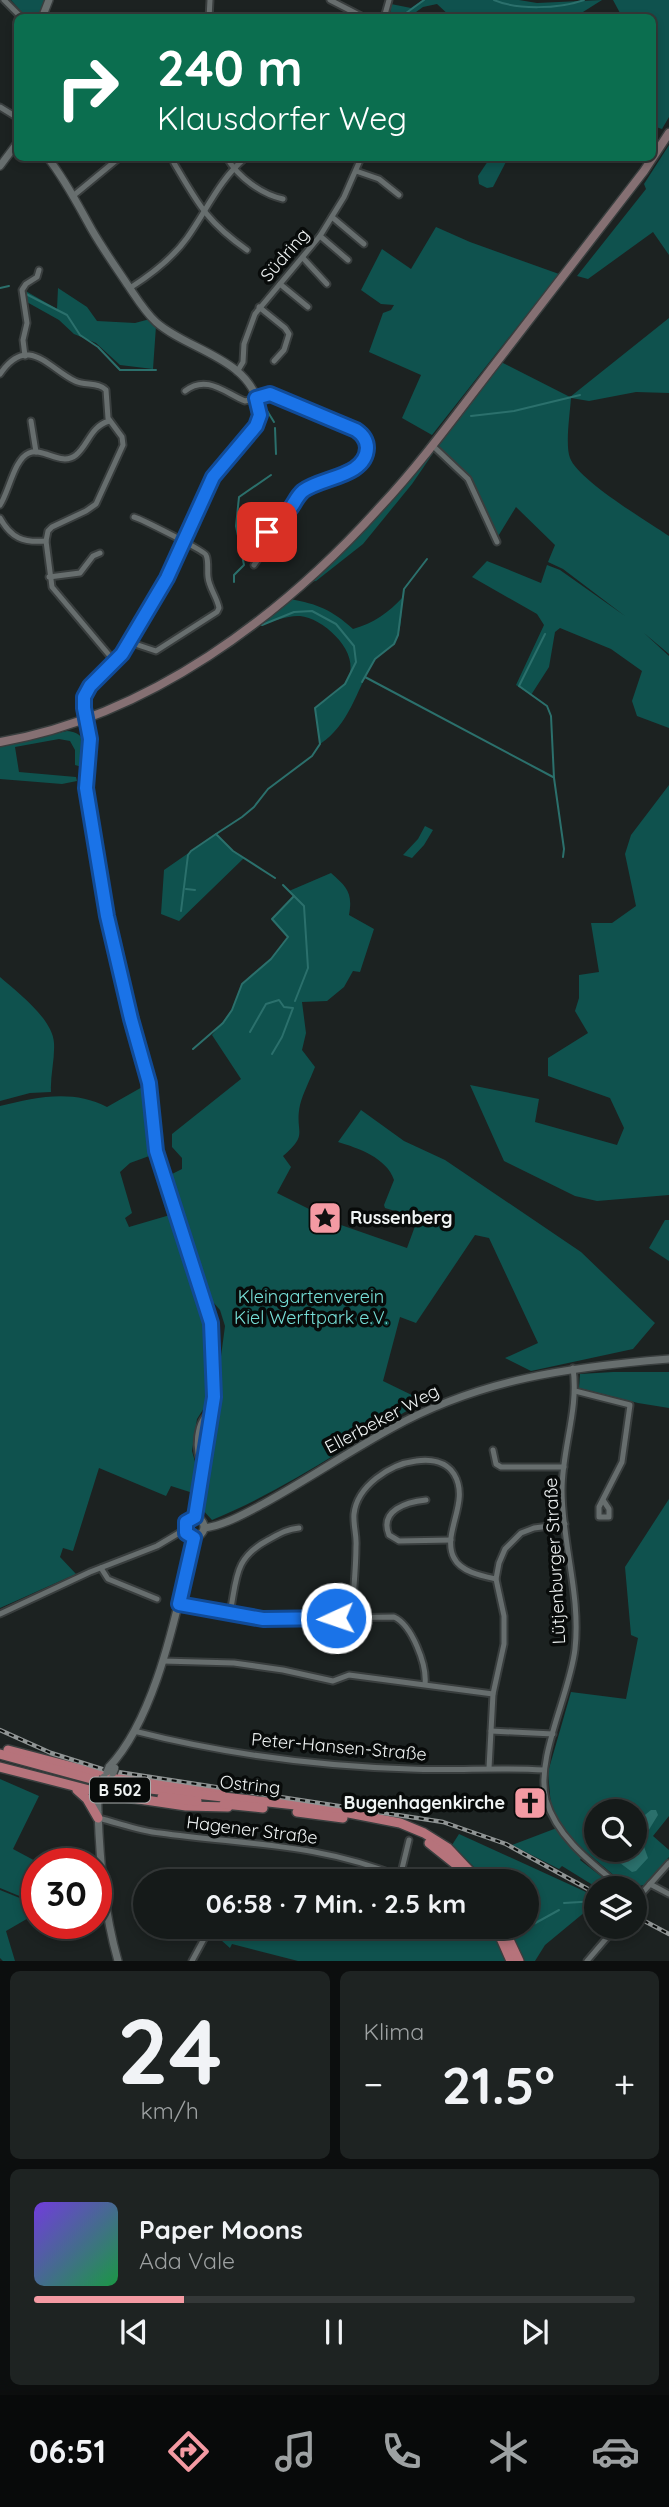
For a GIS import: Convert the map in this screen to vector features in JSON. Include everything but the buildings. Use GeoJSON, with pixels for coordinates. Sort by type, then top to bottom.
{"type":"FeatureCollection","features":[{"type":"Feature","properties":{"kind":"highway"},"geometry":{"type":"LineString","coordinates":[[0,1748],[110,1773],[207,1790],[241,1803]]}},
{"type":"Feature","properties":{"kind":"highway","name":"Ostring"},"geometry":{"type":"LineString","coordinates":[[0,1754],[94,1780],[340,1817],[399,1829],[439,1849],[461,1869]]}},
{"type":"Feature","properties":{"kind":"highway","name":"Ostring"},"geometry":{"type":"LineString","coordinates":[[0,1760],[114,1789],[332,1810],[400,1823],[424,1833],[448,1848],[468,1869]]}},
{"type":"Feature","properties":{"kind":"highway"},"geometry":{"type":"LineString","coordinates":[[0,1767],[73,1787],[186,1806],[241,1803]]}},
{"type":"Feature","properties":{"kind":"highway"},"geometry":{"type":"LineString","coordinates":[[73,1787],[98,1814]]}},
{"type":"Feature","properties":{"kind":"highway"},"geometry":{"type":"LineString","coordinates":[[501,1939],[511,1961]]}},
{"type":"Feature","properties":{"kind":"highway"},"geometry":{"type":"LineString","coordinates":[[509,1939],[519,1961]]}},
{"type":"Feature","properties":{"kind":"main road"},"geometry":{"type":"LineString","coordinates":[[656,153],[669,133]]}},
{"type":"Feature","properties":{"kind":"main road"},"geometry":{"type":"LineString","coordinates":[[0,743],[86,718],[135,696],[181,672],[246,630],[274,608],[348,541],[411,473],[651,161]]}},
{"type":"Feature","properties":{"kind":"street"},"geometry":{"type":"LineString","coordinates":[[4,0],[18,14]]}},
{"type":"Feature","properties":{"kind":"street"},"geometry":{"type":"LineString","coordinates":[[330,0],[357,14]]}},
{"type":"Feature","properties":{"kind":"street"},"geometry":{"type":"LineString","coordinates":[[0,166],[14,147]]}},
{"type":"Feature","properties":{"kind":"street"},"geometry":{"type":"LineString","coordinates":[[50,161],[74,196],[102,246],[155,321],[237,372],[256,398],[260,415],[256,426],[205,490],[167,578],[115,662],[87,690],[84,708],[90,739],[86,788],[100,873],[131,1019],[149,1083],[156,1151],[211,1323],[214,1397],[195,1517]]}},
{"type":"Feature","properties":{"kind":"street"},"geometry":{"type":"LineString","coordinates":[[74,196],[115,161]]}},
{"type":"Feature","properties":{"kind":"street"},"geometry":{"type":"LineString","coordinates":[[229,161],[262,191],[283,199]]}},
{"type":"Feature","properties":{"kind":"street"},"geometry":{"type":"LineString","coordinates":[[130,288],[171,258],[234,167],[241,161]]}},
{"type":"Feature","properties":{"kind":"street","name":"Südring"},"geometry":{"type":"LineString","coordinates":[[237,372],[243,362],[244,344],[250,324],[259,307],[320,236],[360,161]]}},
{"type":"Feature","properties":{"kind":"street"},"geometry":{"type":"LineString","coordinates":[[174,163],[204,212],[222,233],[247,250]]}},
{"type":"Feature","properties":{"kind":"street"},"geometry":{"type":"LineString","coordinates":[[356,171],[379,179],[398,195]]}},
{"type":"Feature","properties":{"kind":"street"},"geometry":{"type":"LineString","coordinates":[[332,217],[364,244]]}},
{"type":"Feature","properties":{"kind":"street"},"geometry":{"type":"LineString","coordinates":[[320,236],[348,260]]}},
{"type":"Feature","properties":{"kind":"street"},"geometry":{"type":"LineString","coordinates":[[303,258],[327,284]]}},
{"type":"Feature","properties":{"kind":"street"},"geometry":{"type":"LineString","coordinates":[[25,356],[23,340],[27,323],[21,297],[23,287],[37,277],[39,271]]}},
{"type":"Feature","properties":{"kind":"street"},"geometry":{"type":"LineString","coordinates":[[280,284],[308,307]]}},
{"type":"Feature","properties":{"kind":"street"},"geometry":{"type":"LineString","coordinates":[[259,307],[289,334],[284,350],[274,361]]}},
{"type":"Feature","properties":{"kind":"street"},"geometry":{"type":"LineString","coordinates":[[0,374],[8,364],[25,356],[45,359],[76,382],[100,390],[106,402],[109,421],[122,436],[123,444],[96,504],[52,527],[48,531],[46,541],[50,560],[49,577],[55,591],[115,662]]}},
{"type":"Feature","properties":{"kind":"street"},"geometry":{"type":"LineString","coordinates":[[186,391],[196,385],[212,384],[245,401],[274,394],[360,432],[367,448],[361,464],[302,492],[290,510],[269,527],[254,565]]}},
{"type":"Feature","properties":{"kind":"street"},"geometry":{"type":"LineString","coordinates":[[32,421],[36,452]]}},
{"type":"Feature","properties":{"kind":"street"},"geometry":{"type":"LineString","coordinates":[[0,505],[23,458],[36,452],[64,459],[71,458],[78,453],[96,427],[109,421]]}},
{"type":"Feature","properties":{"kind":"street"},"geometry":{"type":"LineString","coordinates":[[432,445],[468,479],[497,542]]}},
{"type":"Feature","properties":{"kind":"street"},"geometry":{"type":"LineString","coordinates":[[1,483],[9,487]]}},
{"type":"Feature","properties":{"kind":"street"},"geometry":{"type":"LineString","coordinates":[[129,642],[156,651],[218,611],[219,605],[208,579],[206,555],[203,551],[143,519],[134,517]]}},
{"type":"Feature","properties":{"kind":"street"},"geometry":{"type":"LineString","coordinates":[[0,518],[8,532],[19,540],[46,541]]}},
{"type":"Feature","properties":{"kind":"street"},"geometry":{"type":"LineString","coordinates":[[49,577],[77,574],[93,556],[100,553]]}},
{"type":"Feature","properties":{"kind":"street","name":"Ellerbeker Weg"},"geometry":{"type":"LineString","coordinates":[[205,1528],[214,1527],[248,1512],[391,1428],[436,1406],[496,1385],[573,1368],[669,1359]]}},
{"type":"Feature","properties":{"kind":"street","name":"Lütjenburger Straße"},"geometry":{"type":"LineString","coordinates":[[573,1368],[575,1391],[562,1487],[575,1602],[576,1646],[566,1694],[544,1770],[546,1800],[560,1827],[583,1856],[607,1876]]}},
{"type":"Feature","properties":{"kind":"street"},"geometry":{"type":"LineString","coordinates":[[575,1391],[630,1405],[622,1462],[603,1500]]}},
{"type":"Feature","properties":{"kind":"street"},"geometry":{"type":"LineString","coordinates":[[493,1450],[496,1464],[501,1468],[564,1467]]}},
{"type":"Feature","properties":{"kind":"street"},"geometry":{"type":"LineString","coordinates":[[352,1616],[356,1544],[354,1513],[360,1497],[374,1480],[399,1466],[417,1460],[433,1461],[446,1466],[455,1477],[460,1492],[452,1555],[458,1565],[496,1579]]}},
{"type":"Feature","properties":{"kind":"street"},"geometry":{"type":"LineString","coordinates":[[426,1500],[397,1508],[387,1522],[387,1530],[393,1539],[408,1542],[452,1540]]}},
{"type":"Feature","properties":{"kind":"street"},"geometry":{"type":"LineString","coordinates":[[184,1530],[194,1538],[201,1535],[205,1528],[202,1520],[195,1517]]}},
{"type":"Feature","properties":{"kind":"street"},"geometry":{"type":"LineString","coordinates":[[0,1614],[157,1546],[184,1530],[186,1522],[195,1517]]}},
{"type":"Feature","properties":{"kind":"street"},"geometry":{"type":"LineString","coordinates":[[489,1768],[493,1694],[503,1657],[505,1626],[496,1579],[499,1563],[514,1538],[528,1529],[565,1524]]}},
{"type":"Feature","properties":{"kind":"street"},"geometry":{"type":"LineString","coordinates":[[230,1613],[245,1556],[252,1549],[283,1532],[299,1528]]}},
{"type":"Feature","properties":{"kind":"street"},"geometry":{"type":"LineString","coordinates":[[118,1961],[102,1883],[98,1814],[102,1792],[110,1773],[134,1731],[163,1661],[194,1538]]}},
{"type":"Feature","properties":{"kind":"street"},"geometry":{"type":"LineString","coordinates":[[408,1542],[408,1551]]}},
{"type":"Feature","properties":{"kind":"street"},"geometry":{"type":"LineString","coordinates":[[101,1568],[108,1579],[157,1599]]}},
{"type":"Feature","properties":{"kind":"street"},"geometry":{"type":"LineString","coordinates":[[179,1604],[263,1619],[388,1615],[402,1621],[425,1667],[425,1684]]}},
{"type":"Feature","properties":{"kind":"street"},"geometry":{"type":"LineString","coordinates":[[163,1661],[234,1663],[333,1681],[349,1675],[493,1694]]}},
{"type":"Feature","properties":{"kind":"street","name":"Peter-Hansen-Straße"},"geometry":{"type":"LineString","coordinates":[[134,1731],[196,1746],[275,1758],[411,1769],[544,1770]]}},
{"type":"Feature","properties":{"kind":"street"},"geometry":{"type":"LineString","coordinates":[[491,1731],[554,1734]]}},
{"type":"Feature","properties":{"kind":"street","name":"Hagener Straße"},"geometry":{"type":"LineString","coordinates":[[98,1814],[160,1833],[324,1852],[376,1869]]}},
{"type":"Feature","properties":{"kind":"street"},"geometry":{"type":"LineString","coordinates":[[402,1869],[409,1840]]}},
{"type":"Feature","properties":{"kind":"street"},"geometry":{"type":"LineString","coordinates":[[647,1887],[669,1863]]}},
{"type":"Feature","properties":{"kind":"street"},"geometry":{"type":"LineString","coordinates":[[650,1884],[669,1894]]}},
{"type":"Feature","properties":{"kind":"street"},"geometry":{"type":"LineString","coordinates":[[192,1961],[204,1939]]}},
{"type":"Feature","properties":{"kind":"street"},"geometry":{"type":"LineString","coordinates":[[589,1961],[606,1939]]}},
{"type":"Feature","properties":{"kind":"green space"},"geometry":{"type":"Polygon","coordinates":[[[11,0],[45,0],[39,14],[23,14],[11,0]]]}},
{"type":"Feature","properties":{"kind":"green space"},"geometry":{"type":"Polygon","coordinates":[[[423,0],[519,0],[537,3],[602,0],[580,14],[448,14],[437,4],[423,7],[413,14],[390,14],[391,4],[411,8],[423,0]]]}},
{"type":"Feature","properties":{"kind":"green space"},"geometry":{"type":"Polygon","coordinates":[[[613,0],[669,0],[669,117],[662,129],[656,127],[656,14],[620,13],[613,0]]]}},
{"type":"Feature","properties":{"kind":"green space"},"geometry":{"type":"Polygon","coordinates":[[[669,145],[669,255],[653,232],[588,279],[577,276],[646,189],[644,184],[669,145]]]}},
{"type":"Feature","properties":{"kind":"green space"},"geometry":{"type":"Polygon","coordinates":[[[488,161],[506,161],[493,187],[487,188],[479,184],[478,176],[488,161]]]}},
{"type":"Feature","properties":{"kind":"green space"},"geometry":{"type":"Polygon","coordinates":[[[436,227],[559,274],[432,435],[402,418],[421,375],[369,352],[383,313],[391,310],[394,305],[381,304],[361,290],[382,249],[411,269],[436,227]]]}},
{"type":"Feature","properties":{"kind":"green space"},"geometry":{"type":"Polygon","coordinates":[[[58,288],[87,307],[97,321],[135,323],[150,319],[156,326],[153,369],[120,365],[96,343],[74,334],[59,320],[25,301],[24,290],[57,309],[58,288]]]}},
{"type":"Feature","properties":{"kind":"green space"},"geometry":{"type":"Polygon","coordinates":[[[669,318],[669,393],[636,392],[589,401],[571,398],[568,437],[570,458],[586,477],[669,536],[669,654],[644,633],[669,656],[669,728],[637,716],[632,701],[642,671],[611,649],[560,628],[555,632],[549,667],[531,695],[516,685],[544,625],[537,614],[472,577],[487,561],[541,583],[547,565],[560,570],[625,616],[563,569],[548,562],[555,545],[516,507],[497,538],[470,479],[437,444],[501,362],[570,397],[669,318]]]}},
{"type":"Feature","properties":{"kind":"green space"},"geometry":{"type":"Polygon","coordinates":[[[433,449],[436,449],[412,484],[363,544],[316,581],[310,582],[433,449]]]}},
{"type":"Feature","properties":{"kind":"green space"},"geometry":{"type":"Polygon","coordinates":[[[403,597],[396,639],[376,659],[338,727],[320,744],[315,708],[345,684],[350,673],[348,654],[327,628],[309,618],[291,616],[262,625],[290,599],[324,609],[353,629],[380,617],[403,597]]]}},
{"type":"Feature","properties":{"kind":"green space"},"geometry":{"type":"Polygon","coordinates":[[[67,731],[79,735],[84,743],[82,767],[75,765],[75,750],[70,741],[59,739],[15,747],[19,772],[76,777],[77,781],[62,784],[0,779],[0,746],[67,731]]]}},
{"type":"Feature","properties":{"kind":"green space"},"geometry":{"type":"Polygon","coordinates":[[[669,785],[669,1195],[597,1201],[575,1196],[504,1161],[470,1085],[539,1099],[535,1122],[617,1145],[624,1128],[610,1098],[548,1076],[548,1058],[588,1033],[575,1011],[579,998],[579,975],[599,972],[591,923],[612,923],[636,906],[625,854],[631,835],[669,785]]]}},
{"type":"Feature","properties":{"kind":"green space"},"geometry":{"type":"Polygon","coordinates":[[[425,826],[433,830],[424,845],[412,858],[403,855],[418,839],[425,826]]]}},
{"type":"Feature","properties":{"kind":"green space"},"geometry":{"type":"Polygon","coordinates":[[[216,834],[244,858],[179,921],[161,914],[164,870],[216,834]]]}},
{"type":"Feature","properties":{"kind":"green space","name":"Kleingartenverein Kiel Werftpark e.V."},"geometry":{"type":"Polygon","coordinates":[[[331,873],[348,891],[349,915],[374,929],[360,972],[353,971],[344,987],[327,1001],[302,1002],[306,1033],[302,1050],[315,1067],[300,1105],[299,1137],[283,1156],[291,1167],[277,1193],[341,1225],[407,1248],[418,1218],[385,1208],[394,1180],[390,1172],[371,1155],[338,1142],[361,1110],[404,1141],[445,1160],[581,1252],[655,1323],[633,1349],[531,1371],[505,1358],[538,1343],[489,1238],[475,1235],[416,1323],[400,1317],[383,1381],[424,1401],[294,1479],[212,1520],[201,1508],[225,1326],[220,1310],[206,1294],[172,1174],[182,1169],[182,1158],[172,1147],[172,1134],[241,1079],[212,1035],[232,1010],[242,984],[271,959],[288,937],[272,919],[294,896],[289,891],[331,873]]]}},
{"type":"Feature","properties":{"kind":"green space"},"geometry":{"type":"Polygon","coordinates":[[[0,977],[33,1007],[52,1034],[54,1049],[51,1092],[30,1093],[0,1101],[0,977]]]}},
{"type":"Feature","properties":{"kind":"green space"},"geometry":{"type":"Polygon","coordinates":[[[144,1086],[152,1155],[130,1163],[120,1172],[132,1213],[125,1218],[129,1227],[170,1215],[204,1323],[209,1400],[197,1419],[192,1451],[197,1469],[193,1493],[171,1486],[166,1496],[99,1468],[73,1551],[63,1548],[60,1557],[76,1574],[0,1608],[0,1106],[68,1096],[94,1101],[107,1107],[144,1086]]]}},
{"type":"Feature","properties":{"kind":"green space"},"geometry":{"type":"Polygon","coordinates":[[[665,1220],[669,1220],[669,1261],[649,1248],[665,1220]]]}},
{"type":"Feature","properties":{"kind":"green space"},"geometry":{"type":"Polygon","coordinates":[[[669,1372],[669,1408],[579,1388],[580,1374],[669,1372]]]}},
{"type":"Feature","properties":{"kind":"green space"},"geometry":{"type":"Polygon","coordinates":[[[669,1499],[669,1816],[653,1836],[669,1850],[669,1857],[647,1882],[647,1876],[615,1876],[598,1862],[647,1862],[647,1799],[584,1799],[584,1853],[580,1860],[601,1876],[584,1876],[584,1880],[562,1866],[559,1869],[512,1845],[562,1826],[551,1806],[548,1772],[571,1692],[626,1699],[638,1638],[631,1635],[625,1567],[669,1499]]]}},
{"type":"Feature","properties":{"kind":"green space"},"geometry":{"type":"Polygon","coordinates":[[[0,1779],[39,1796],[13,1849],[21,1853],[21,1897],[0,1888],[0,1779]]]}},
{"type":"Feature","properties":{"kind":"green space"},"geometry":{"type":"Polygon","coordinates":[[[459,1834],[536,1869],[476,1869],[452,1845],[459,1834]]]}},
{"type":"Feature","properties":{"kind":"green space"},"geometry":{"type":"Polygon","coordinates":[[[539,1871],[584,1891],[584,1913],[545,1945],[535,1961],[298,1961],[232,1944],[230,1948],[220,1939],[539,1939],[539,1871]]]}},
{"type":"Feature","properties":{"kind":"green space"},"geometry":{"type":"Polygon","coordinates":[[[0,1890],[21,1899],[21,1922],[6,1931],[15,1961],[3,1961],[0,1958],[0,1890]]]}},
{"type":"Feature","properties":{"kind":"shaded area"},"geometry":{"type":"Polygon","coordinates":[[[656,1810],[658,1815],[647,1833],[647,1813],[656,1810]]]}},
{"type":"Feature","properties":{"kind":"shaded area"},"geometry":{"type":"Polygon","coordinates":[[[620,1862],[644,1862],[632,1872],[620,1862]]]}},
{"type":"Feature","properties":{"kind":"waterway"},"geometry":{"type":"LineString","coordinates":[[405,14],[424,0]]}},
{"type":"Feature","properties":{"kind":"waterway"},"geometry":{"type":"LineString","coordinates":[[494,0],[538,7],[584,0]]}},
{"type":"Feature","properties":{"kind":"waterway"},"geometry":{"type":"LineString","coordinates":[[0,288],[9,286]]}},
{"type":"Feature","properties":{"kind":"waterway"},"geometry":{"type":"LineString","coordinates":[[26,294],[67,315],[80,335],[98,347],[120,370],[156,370]]}},
{"type":"Feature","properties":{"kind":"waterway"},"geometry":{"type":"LineString","coordinates":[[471,416],[514,411],[580,395]]}},
{"type":"Feature","properties":{"kind":"waterway"},"geometry":{"type":"LineString","coordinates":[[266,409],[274,422]]}},
{"type":"Feature","properties":{"kind":"waterway"},"geometry":{"type":"LineString","coordinates":[[275,428],[276,454]]}},
{"type":"Feature","properties":{"kind":"waterway"},"geometry":{"type":"LineString","coordinates":[[234,582],[234,575],[244,565],[236,526],[239,497],[271,475]]}},
{"type":"Feature","properties":{"kind":"waterway"},"geometry":{"type":"LineString","coordinates":[[362,682],[375,659],[394,644],[398,635],[404,589],[427,559]]}},
{"type":"Feature","properties":{"kind":"waterway"},"geometry":{"type":"LineString","coordinates":[[262,625],[294,612],[312,611],[336,624],[354,646],[356,662],[345,684],[315,708],[320,744],[312,756],[268,789],[242,817],[216,834],[233,851],[275,878]]}},
{"type":"Feature","properties":{"kind":"waterway"},"geometry":{"type":"LineString","coordinates":[[545,634],[519,686],[547,706],[551,716],[554,778],[563,857]]}},
{"type":"Feature","properties":{"kind":"waterway"},"geometry":{"type":"LineString","coordinates":[[365,677],[553,777]]}},
{"type":"Feature","properties":{"kind":"waterway"},"geometry":{"type":"LineString","coordinates":[[181,911],[188,855],[216,834]]}},
{"type":"Feature","properties":{"kind":"waterway"},"geometry":{"type":"LineString","coordinates":[[283,885],[304,906],[308,968],[295,1001]]}},
{"type":"Feature","properties":{"kind":"waterway"},"geometry":{"type":"LineString","coordinates":[[186,889],[195,890]]}},
{"type":"Feature","properties":{"kind":"waterway"},"geometry":{"type":"LineString","coordinates":[[193,1049],[223,1023],[232,1010],[242,984],[271,959],[288,937],[272,919],[294,896]]}},
{"type":"Feature","properties":{"kind":"waterway"},"geometry":{"type":"LineString","coordinates":[[250,1032],[266,1004],[279,1000],[284,1007],[293,1008],[272,1054]]}},
{"type":"Feature","properties":{"kind":"waterway"},"geometry":{"type":"LineString","coordinates":[[564,1903],[584,1902]]}},
{"type":"Feature","properties":{"kind":"waterway"},"geometry":{"type":"LineString","coordinates":[[539,1921],[559,1910]]}},
{"type":"Feature","properties":{"kind":"railway"},"geometry":{"type":"LineString","coordinates":[[0,1730],[51,1753],[105,1770],[443,1822],[506,1844],[584,1887]]}},
{"type":"Feature","properties":{"kind":"railway"},"geometry":{"type":"LineString","coordinates":[[647,1922],[669,1934]]}},
{"type":"Feature","properties":{"kind":"place","name":"Russenberg"},"geometry":{"type":"Point","coordinates":[325,1218]}},
{"type":"Feature","properties":{"kind":"place","name":"Bugenhagenkirche"},"geometry":{"type":"Point","coordinates":[530,1803]}},
{"type":"Feature","properties":{"kind":"route"},"geometry":{"type":"LineString","coordinates":[[267,532],[273,523],[290,510],[302,492],[358,467],[367,448],[360,432],[274,394],[256,398],[260,415],[256,426],[205,490],[167,578],[122,654],[87,690],[84,708],[90,752],[86,788],[107,916],[149,1083],[156,1151],[211,1323],[214,1397],[195,1517],[190,1518],[184,1527],[186,1533],[194,1538],[179,1604],[263,1619],[336,1618]]}}]}
